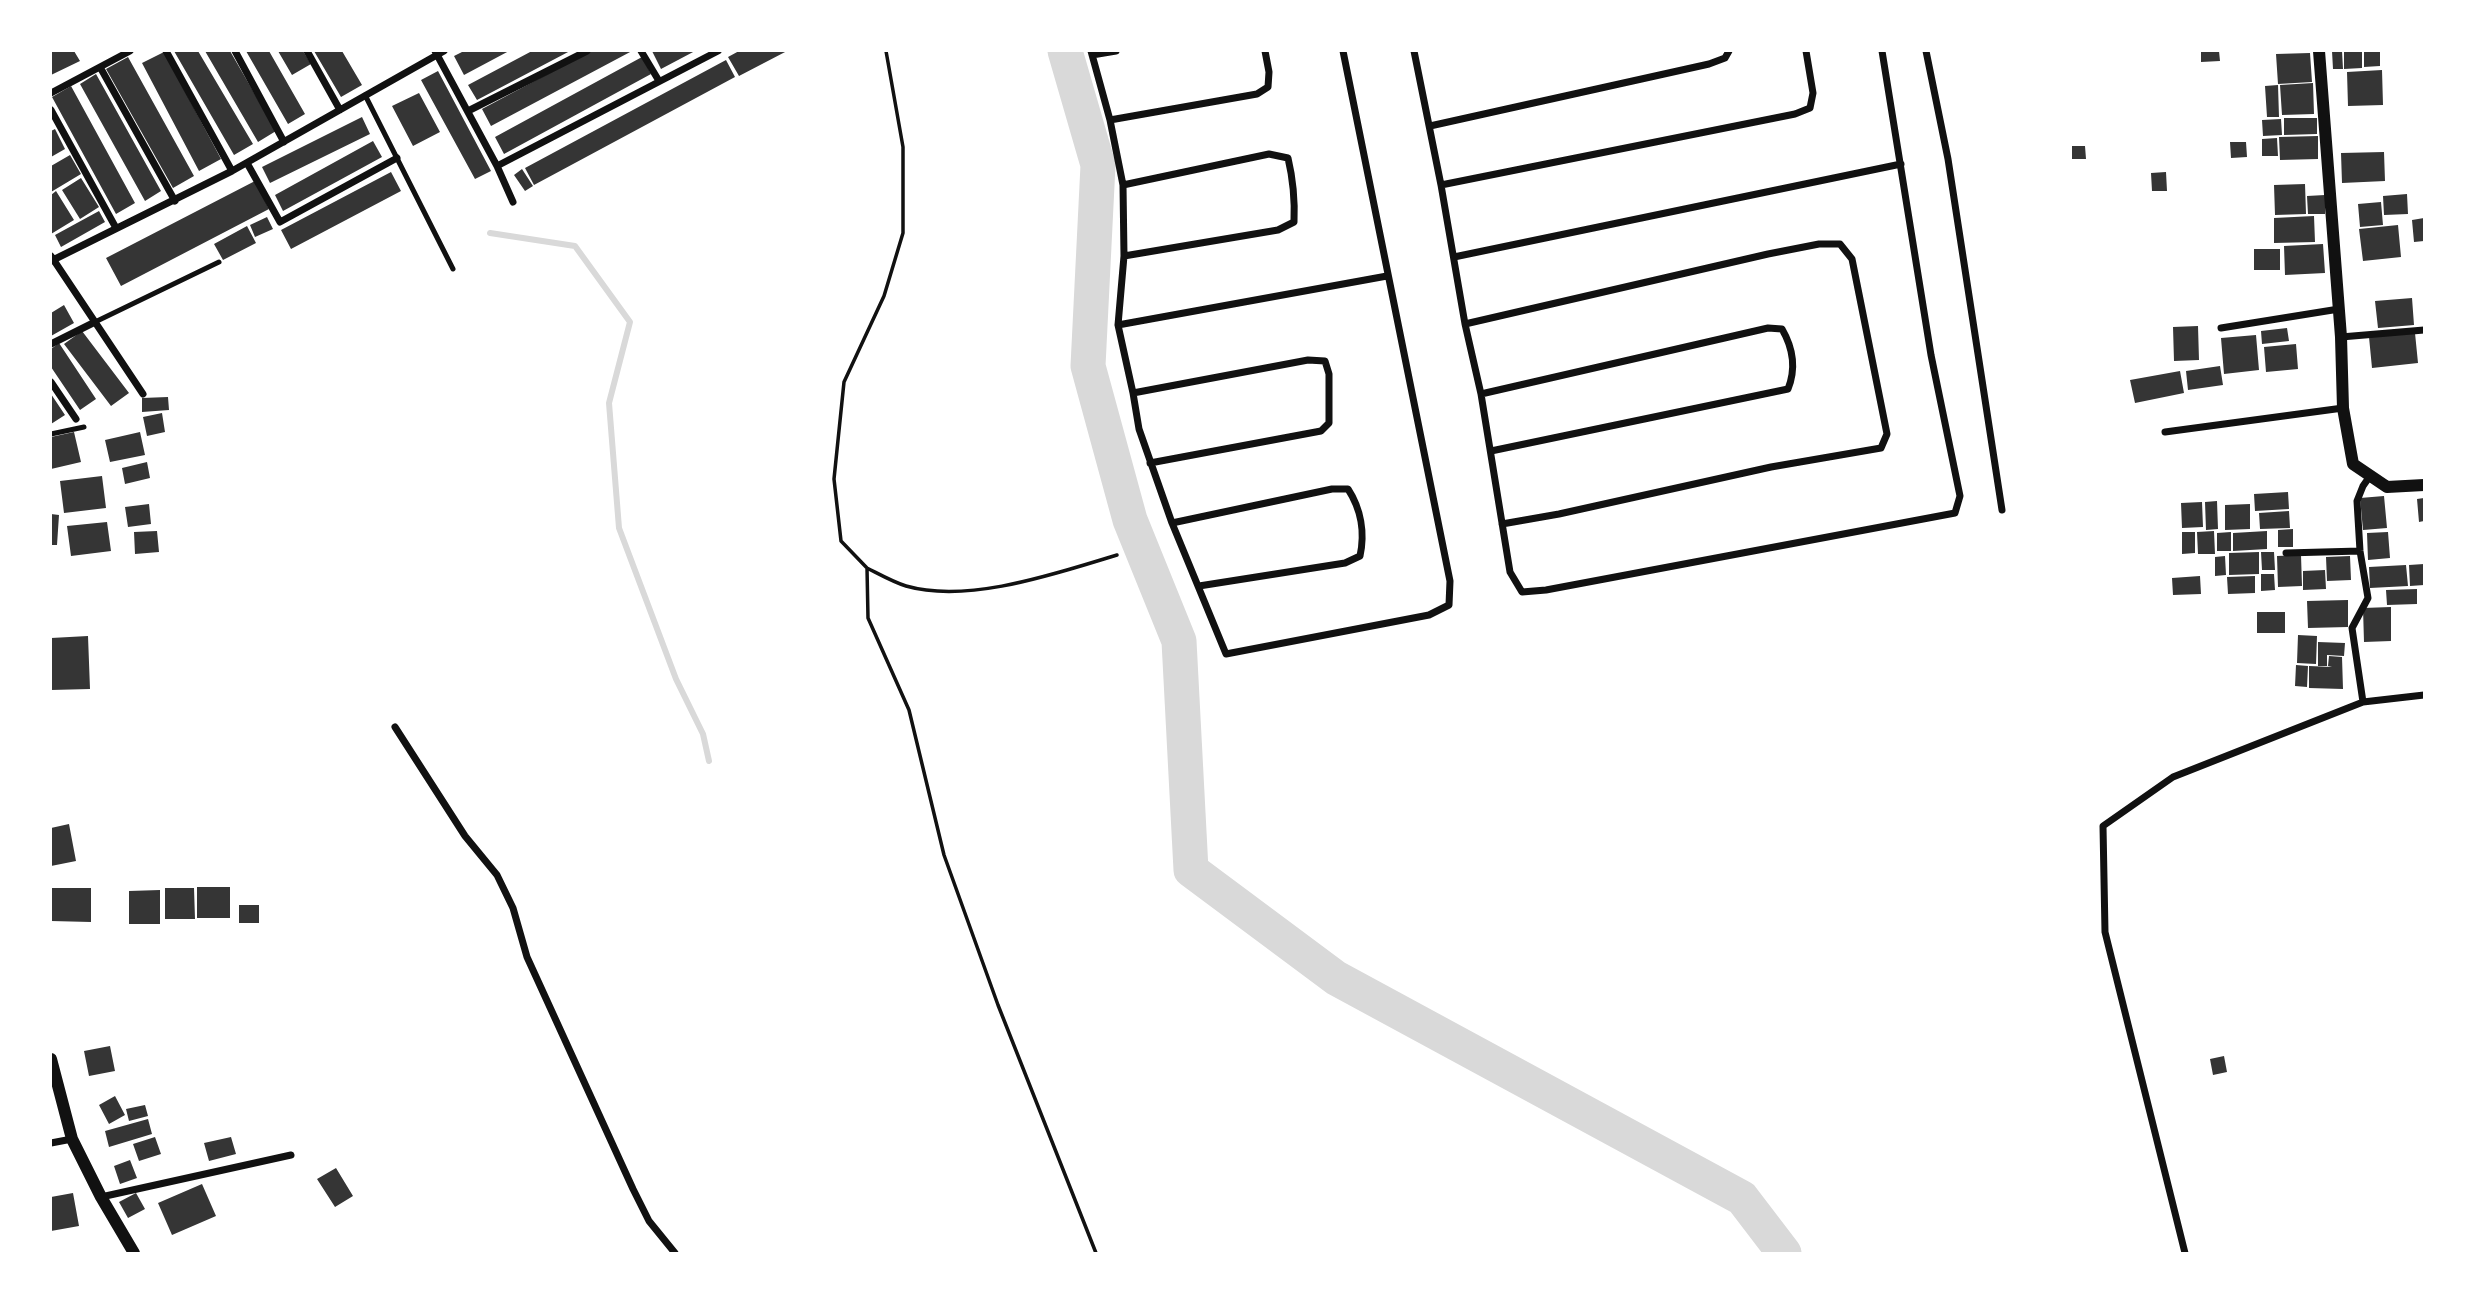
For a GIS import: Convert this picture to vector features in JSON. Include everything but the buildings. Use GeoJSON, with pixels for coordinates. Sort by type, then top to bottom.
{"type":"FeatureCollection","features":[{"type":"Feature","properties":{"kind":"street"},"geometry":{"type":"LineString","coordinates":[[51,93],[130,51]]}},
{"type":"Feature","properties":{"kind":"street"},"geometry":{"type":"LineString","coordinates":[[166,51],[232,171]]}},
{"type":"Feature","properties":{"kind":"street"},"geometry":{"type":"LineString","coordinates":[[235,51],[284,142]]}},
{"type":"Feature","properties":{"kind":"street"},"geometry":{"type":"LineString","coordinates":[[307,51],[340,110]]}},
{"type":"Feature","properties":{"kind":"street"},"geometry":{"type":"LineString","coordinates":[[468,111],[587,51]]}},
{"type":"Feature","properties":{"kind":"street"},"geometry":{"type":"LineString","coordinates":[[641,51],[659,81]]}},
{"type":"Feature","properties":{"kind":"street"},"geometry":{"type":"LineString","coordinates":[[497,166],[718,51]]}},
{"type":"Feature","properties":{"kind":"street"},"geometry":{"type":"LineString","coordinates":[[1116,51],[1091,53],[1110,120],[1123,185],[1124,256],[1118,325],[1139,429],[1150,463],[1226,654],[1429,615],[1449,605],[1450,581],[1343,51]]}},
{"type":"Feature","properties":{"kind":"street"},"geometry":{"type":"LineString","coordinates":[[1110,120],[1257,94],[1268,87],[1269,72],[1265,51]]}},
{"type":"Feature","properties":{"kind":"street"},"geometry":{"type":"LineString","coordinates":[[1415,51],[1465,324],[1481,394],[1510,572],[1522,592],[1546,590],[1955,513],[1960,496],[1931,355],[1882,51]]}},
{"type":"Feature","properties":{"kind":"street"},"geometry":{"type":"LineString","coordinates":[[1430,126],[1709,64],[1725,58],[1729,51]]}},
{"type":"Feature","properties":{"kind":"street"},"geometry":{"type":"LineString","coordinates":[[1441,186],[1795,114],[1811,108],[1813,93],[1806,51]]}},
{"type":"Feature","properties":{"kind":"street"},"geometry":{"type":"LineString","coordinates":[[1926,51],[1948,159],[2002,510]]}},
{"type":"Feature","properties":{"kind":"street"},"geometry":{"type":"LineString","coordinates":[[2319,51],[2341,337],[2343,408],[2353,464],[2388,487],[2424,485]]}},
{"type":"Feature","properties":{"kind":"street"},"geometry":{"type":"LineString","coordinates":[[143,394],[52,259],[175,201],[247,163],[438,52],[513,202]]}},
{"type":"Feature","properties":{"kind":"street"},"geometry":{"type":"LineString","coordinates":[[100,67],[175,201]]}},
{"type":"Feature","properties":{"kind":"street"},"geometry":{"type":"LineString","coordinates":[[51,110],[116,228]]}},
{"type":"Feature","properties":{"kind":"street"},"geometry":{"type":"LineString","coordinates":[[1123,185],[1269,154],[1288,158],[1295,206],[1294,222],[1279,230],[1124,256]]}},
{"type":"Feature","properties":{"kind":"street"},"geometry":{"type":"LineString","coordinates":[[247,163],[280,222],[397,158]]}},
{"type":"Feature","properties":{"kind":"street"},"geometry":{"type":"LineString","coordinates":[[1454,257],[1901,164]]}},
{"type":"Feature","properties":{"kind":"street"},"geometry":{"type":"LineString","coordinates":[[1465,324],[1768,254],[1819,244],[1840,244],[1852,259],[1887,434],[1881,448],[1771,467],[1502,524]]}},
{"type":"Feature","properties":{"kind":"street"},"geometry":{"type":"LineString","coordinates":[[1118,325],[1387,276]]}},
{"type":"Feature","properties":{"kind":"street"},"geometry":{"type":"LineString","coordinates":[[2221,328],[2339,309]]}},
{"type":"Feature","properties":{"kind":"street"},"geometry":{"type":"LineString","coordinates":[[51,344],[95,322]]}},
{"type":"Feature","properties":{"kind":"street"},"geometry":{"type":"LineString","coordinates":[[1481,394],[1768,328],[1782,330],[1790,343],[1793,375],[1788,389],[1491,451]]}},
{"type":"Feature","properties":{"kind":"street"},"geometry":{"type":"LineString","coordinates":[[2341,337],[2424,330]]}},
{"type":"Feature","properties":{"kind":"street"},"geometry":{"type":"LineString","coordinates":[[1133,393],[1308,360],[1325,361],[1329,374],[1329,423],[1321,431],[1150,463]]}},
{"type":"Feature","properties":{"kind":"street"},"geometry":{"type":"LineString","coordinates":[[51,382],[76,419]]}},
{"type":"Feature","properties":{"kind":"street"},"geometry":{"type":"LineString","coordinates":[[2165,432],[2343,408]]}},
{"type":"Feature","properties":{"kind":"street"},"geometry":{"type":"LineString","coordinates":[[2363,702],[2352,628],[2368,598],[2360,551],[2357,501],[2362,486],[2370,476]]}},
{"type":"Feature","properties":{"kind":"street"},"geometry":{"type":"LineString","coordinates":[[1172,523],[1332,489],[1348,489],[1358,503],[1363,541],[1360,556],[1345,563],[1199,586]]}},
{"type":"Feature","properties":{"kind":"street"},"geometry":{"type":"LineString","coordinates":[[2286,553],[2360,551]]}},
{"type":"Feature","properties":{"kind":"street"},"geometry":{"type":"LineString","coordinates":[[2185,1253],[2105,932],[2103,826],[2173,777],[2363,702],[2424,695]]}},
{"type":"Feature","properties":{"kind":"street"},"geometry":{"type":"LineString","coordinates":[[395,727],[465,836],[497,875],[513,908],[527,957],[633,1189],[649,1221],[675,1253]]}},
{"type":"Feature","properties":{"kind":"street"},"geometry":{"type":"LineString","coordinates":[[51,1059],[72,1139],[101,1197],[134,1253]]}},
{"type":"Feature","properties":{"kind":"street"},"geometry":{"type":"LineString","coordinates":[[51,1143],[72,1139]]}},
{"type":"Feature","properties":{"kind":"street"},"geometry":{"type":"LineString","coordinates":[[101,1197],[290,1155]]}},
{"type":"Feature","properties":{"kind":"lane"},"geometry":{"type":"LineString","coordinates":[[365,95],[453,269]]}},
{"type":"Feature","properties":{"kind":"lane"},"geometry":{"type":"LineString","coordinates":[[95,322],[219,262]]}},
{"type":"Feature","properties":{"kind":"lane"},"geometry":{"type":"LineString","coordinates":[[51,434],[83,427]]}},
{"type":"Feature","properties":{"kind":"path"},"geometry":{"type":"LineString","coordinates":[[886,51],[903,147],[903,233],[884,296],[844,382],[834,479],[841,541],[867,568],[906,586],[955,592],[1039,579],[1117,555]]}},
{"type":"Feature","properties":{"kind":"path"},"geometry":{"type":"LineString","coordinates":[[867,568],[867,618],[908,710],[944,855],[998,1005],[1096,1253]]}},
{"type":"Feature","properties":{"kind":"waterway"},"geometry":{"type":"LineString","coordinates":[[1065,51],[1098,165],[1088,366],[1130,520],[1179,641],[1191,870],[1336,978],[1742,1198],[1784,1253]]}},
{"type":"Feature","properties":{"kind":"waterway"},"geometry":{"type":"LineString","coordinates":[[490,233],[575,246],[630,322],[609,403],[619,528],[676,679],[703,734],[709,761]]}}]}
